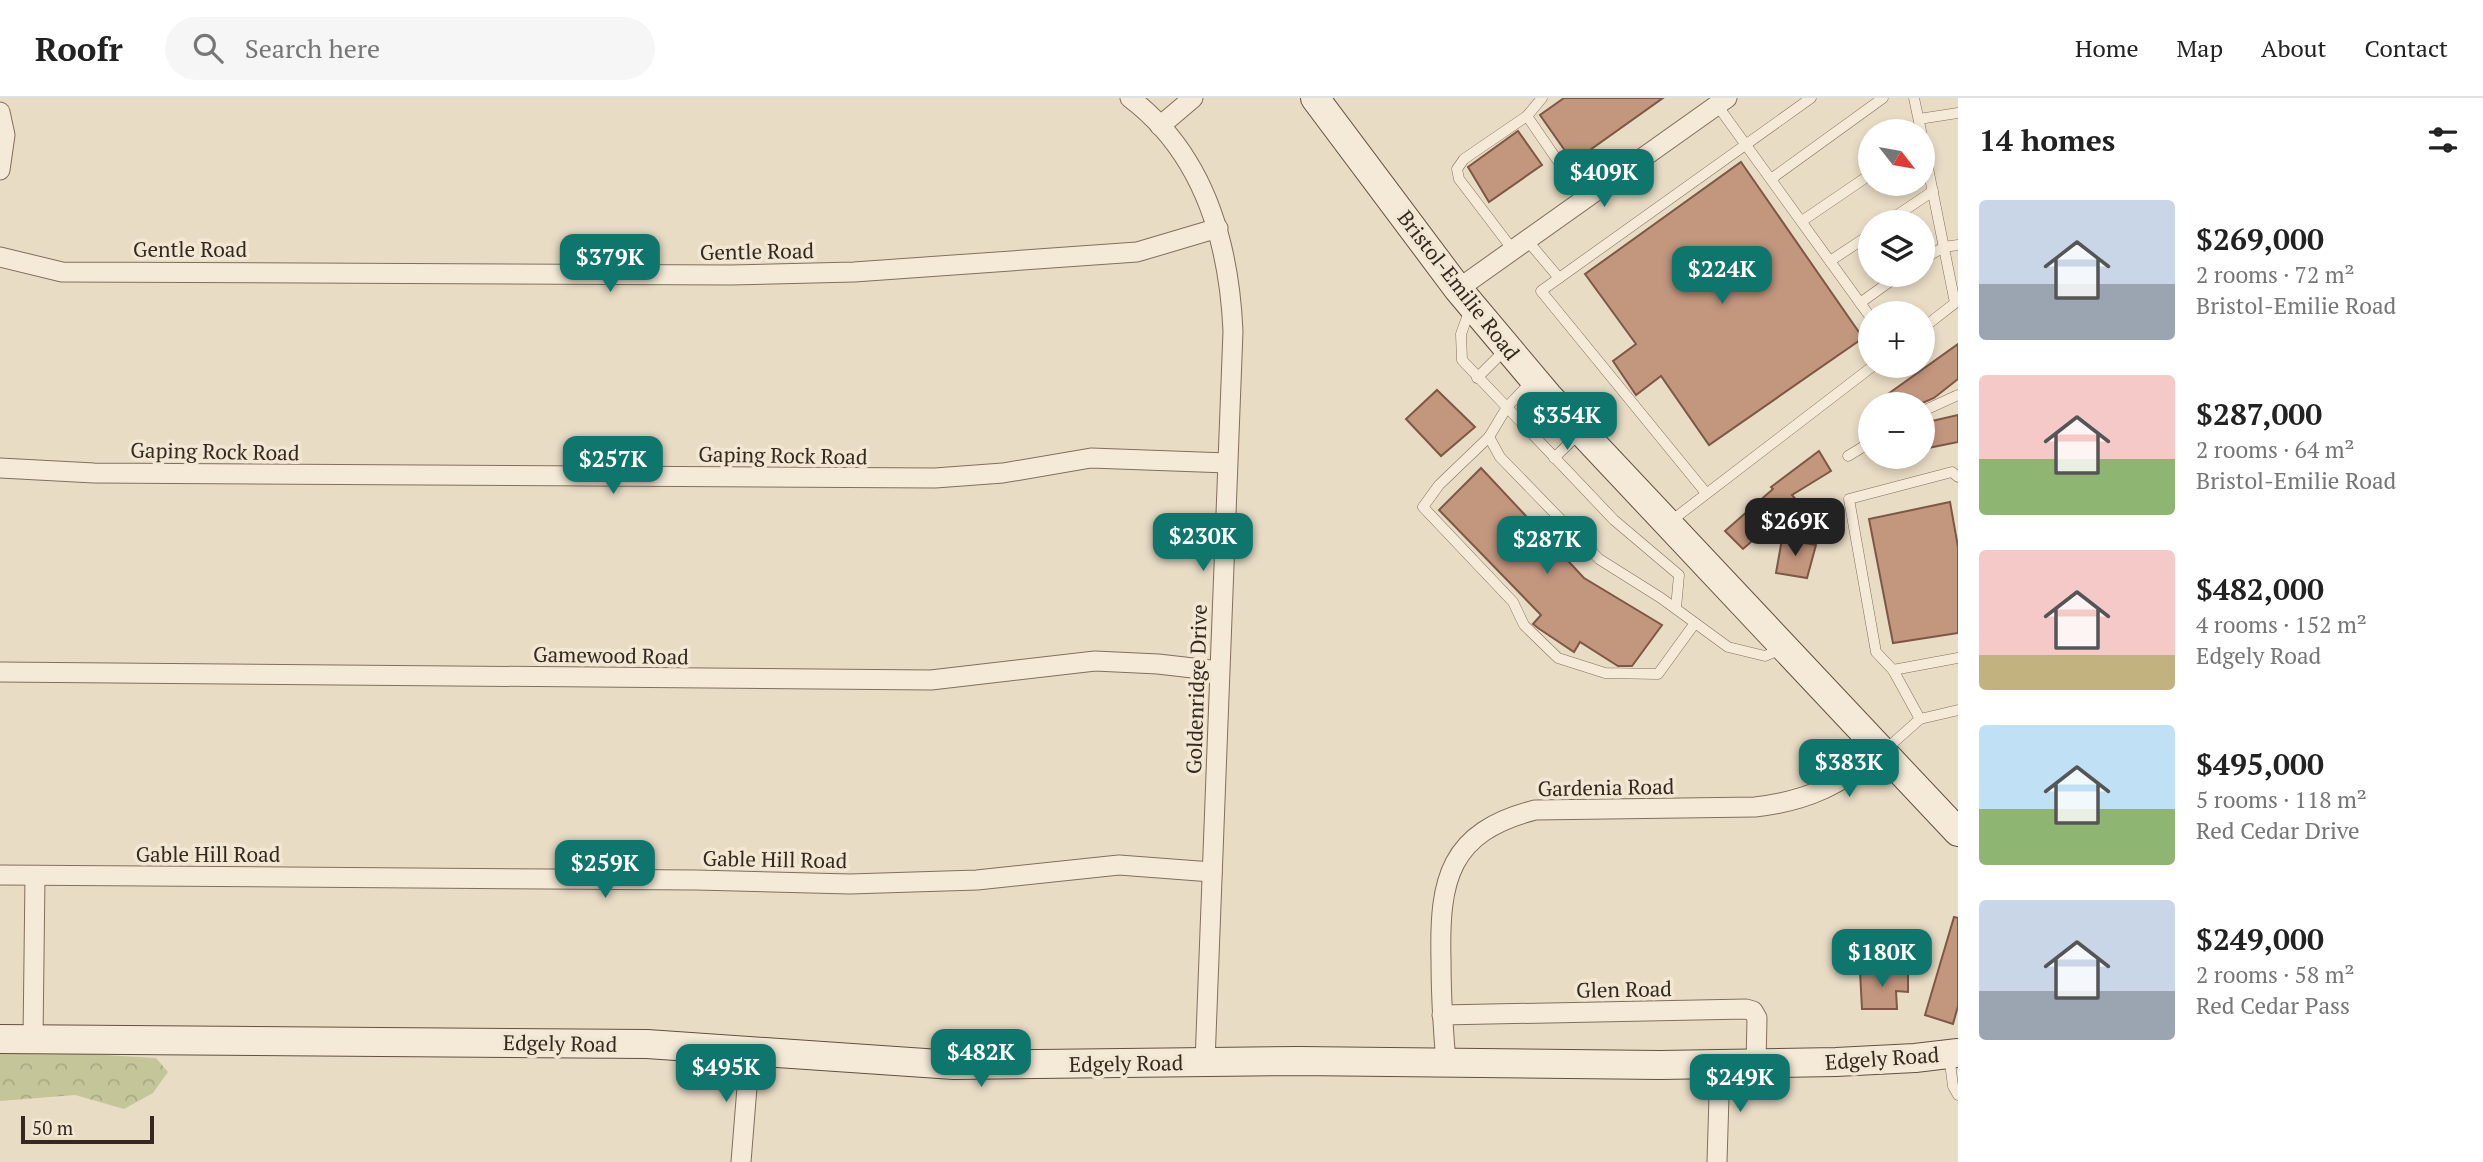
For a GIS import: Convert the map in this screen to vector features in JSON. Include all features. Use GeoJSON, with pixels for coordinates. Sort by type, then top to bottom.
{"type":"FeatureCollection","features":[{"type":"Feature","properties":{"kind":"main road","name":"Bristol-Emilie Road"},"geometry":{"type":"LineString","coordinates":[[1315,98],[1465,297],[1533,379],[1958,832]]}},
{"type":"Feature","properties":{"kind":"main road","name":"Edgely Road"},"geometry":{"type":"LineString","coordinates":[[0,1039],[647,1044],[954,1065],[1205,1062],[1756,1064],[1902,1059],[1954,1053]]}},
{"type":"Feature","properties":{"kind":"street","name":"Goldenridge Drive"},"geometry":{"type":"LineString","coordinates":[[1130,98],[1160,126],[1188,160],[1218,229],[1231,284],[1233,331],[1205,1062]]}},
{"type":"Feature","properties":{"kind":"street"},"geometry":{"type":"LineString","coordinates":[[1160,126],[1193,98]]}},
{"type":"Feature","properties":{"kind":"street"},"geometry":{"type":"LineString","coordinates":[[1465,297],[1520,245],[1722,101]]}},
{"type":"Feature","properties":{"kind":"street"},"geometry":{"type":"LineString","coordinates":[[0,112],[5,135],[0,170]]}},
{"type":"Feature","properties":{"kind":"street","name":"Gentle Road"},"geometry":{"type":"LineString","coordinates":[[0,257],[43,270],[62,272],[718,275],[853,272],[1137,252],[1218,229]]}},
{"type":"Feature","properties":{"kind":"street","name":"Gaping Rock Road"},"geometry":{"type":"LineString","coordinates":[[0,468],[94,473],[808,479],[935,478],[1003,473],[1091,458],[1227,463]]}},
{"type":"Feature","properties":{"kind":"street","name":"Gamewood Road"},"geometry":{"type":"LineString","coordinates":[[0,672],[931,680],[1095,661],[1219,671]]}},
{"type":"Feature","properties":{"kind":"street","name":"Gardenia Road"},"geometry":{"type":"LineString","coordinates":[[1446,1062],[1440,931],[1444,888],[1459,853],[1486,828],[1511,816],[1535,810],[1755,807],[1792,803],[1815,795],[1882,752]]}},
{"type":"Feature","properties":{"kind":"street","name":"Gable Hill Road"},"geometry":{"type":"LineString","coordinates":[[0,875],[696,880],[850,884],[1008,878],[1087,866],[1119,865],[1212,872]]}},
{"type":"Feature","properties":{"kind":"street"},"geometry":{"type":"LineString","coordinates":[[33,1039],[35,877]]}},
{"type":"Feature","properties":{"kind":"street","name":"Glen Road"},"geometry":{"type":"LineString","coordinates":[[1442,1014],[1746,1009],[1753,1012],[1757,1018],[1756,1064]]}},
{"type":"Feature","properties":{"kind":"street"},"geometry":{"type":"LineString","coordinates":[[741,1162],[750,1050]]}},
{"type":"Feature","properties":{"kind":"street"},"geometry":{"type":"LineString","coordinates":[[1717,1162],[1720,1064]]}},
{"type":"Feature","properties":{"kind":"lane"},"geometry":{"type":"LineString","coordinates":[[1542,98],[1527,116],[1464,159],[1457,169],[1459,179],[1520,245],[1559,278]]}},
{"type":"Feature","properties":{"kind":"lane"},"geometry":{"type":"LineString","coordinates":[[1706,493],[1541,291],[1811,98]]}},
{"type":"Feature","properties":{"kind":"lane"},"geometry":{"type":"LineString","coordinates":[[1772,179],[1883,98]]}},
{"type":"Feature","properties":{"kind":"lane"},"geometry":{"type":"LineString","coordinates":[[1914,98],[1919,119],[1958,113]]}},
{"type":"Feature","properties":{"kind":"lane"},"geometry":{"type":"LineString","coordinates":[[1722,101],[1748,145],[1859,301]]}},
{"type":"Feature","properties":{"kind":"lane"},"geometry":{"type":"LineString","coordinates":[[1527,116],[1584,199]]}},
{"type":"Feature","properties":{"kind":"lane"},"geometry":{"type":"LineString","coordinates":[[1802,221],[1858,183]]}},
{"type":"Feature","properties":{"kind":"lane"},"geometry":{"type":"LineString","coordinates":[[1905,210],[1926,196]]}},
{"type":"Feature","properties":{"kind":"lane"},"geometry":{"type":"LineString","coordinates":[[1934,196],[1955,303],[1935,319]]}},
{"type":"Feature","properties":{"kind":"lane"},"geometry":{"type":"LineString","coordinates":[[1830,261],[1858,243]]}},
{"type":"Feature","properties":{"kind":"lane"},"geometry":{"type":"LineString","coordinates":[[1935,252],[1944,247],[1958,245]]}},
{"type":"Feature","properties":{"kind":"lane"},"geometry":{"type":"LineString","coordinates":[[1863,301],[1882,287]]}},
{"type":"Feature","properties":{"kind":"lane"},"geometry":{"type":"LineString","coordinates":[[1465,297],[1461,334],[1462,360],[1614,520],[1679,575],[1675,608]]}},
{"type":"Feature","properties":{"kind":"lane"},"geometry":{"type":"LineString","coordinates":[[1477,378],[1506,348]]}},
{"type":"Feature","properties":{"kind":"lane"},"geometry":{"type":"LineString","coordinates":[[1668,523],[1858,377]]}},
{"type":"Feature","properties":{"kind":"lane"},"geometry":{"type":"LineString","coordinates":[[1533,379],[1507,407],[1489,437],[1439,485],[1423,507],[1513,602],[1524,625],[1558,658],[1605,673],[1658,674],[1695,623]]}},
{"type":"Feature","properties":{"kind":"lane"},"geometry":{"type":"LineString","coordinates":[[1935,406],[1958,395]]}},
{"type":"Feature","properties":{"kind":"lane"},"geometry":{"type":"LineString","coordinates":[[1554,458],[1582,432]]}},
{"type":"Feature","properties":{"kind":"lane"},"geometry":{"type":"LineString","coordinates":[[1489,437],[1500,457],[1599,559],[1675,608],[1728,647],[1765,656],[1784,647]]}},
{"type":"Feature","properties":{"kind":"lane"},"geometry":{"type":"LineString","coordinates":[[1847,456],[1858,450]]}},
{"type":"Feature","properties":{"kind":"lane"},"geometry":{"type":"LineString","coordinates":[[1920,719],[1893,670],[1876,652],[1849,499],[1952,472],[1958,477]]}},
{"type":"Feature","properties":{"kind":"lane"},"geometry":{"type":"LineString","coordinates":[[1893,670],[1958,659]]}},
{"type":"Feature","properties":{"kind":"lane"},"geometry":{"type":"LineString","coordinates":[[1882,752],[1920,719],[1958,710]]}},
{"type":"Feature","properties":{"kind":"lane"},"geometry":{"type":"LineString","coordinates":[[1954,1053],[1953,1086],[1958,1095]]}},
{"type":"Feature","properties":{"kind":"green space"},"geometry":{"type":"Polygon","coordinates":[[[39,1051],[156,1058],[168,1072],[153,1093],[124,1109],[75,1095],[0,1101],[0,1052],[39,1051]]]}},
{"type":"Feature","properties":{"kind":"building"},"geometry":{"type":"Polygon","coordinates":[[[1564,98],[1663,98],[1573,162],[1540,115],[1564,98]]]}},
{"type":"Feature","properties":{"kind":"building"},"geometry":{"type":"Polygon","coordinates":[[[1518,131],[1542,165],[1489,202],[1468,167],[1518,131]]]}},
{"type":"Feature","properties":{"kind":"building"},"geometry":{"type":"Polygon","coordinates":[[[1741,162],[1858,331],[1858,341],[1709,445],[1661,376],[1636,395],[1613,361],[1636,344],[1585,274],[1741,162]]]}},
{"type":"Feature","properties":{"kind":"building"},"geometry":{"type":"Polygon","coordinates":[[[1958,344],[1958,379],[1935,397],[1935,392],[1891,392],[1910,378],[1935,378],[1935,360],[1958,344]]]}},
{"type":"Feature","properties":{"kind":"building"},"geometry":{"type":"Polygon","coordinates":[[[1437,390],[1475,427],[1441,456],[1406,419],[1437,390]]]}},
{"type":"Feature","properties":{"kind":"building"},"geometry":{"type":"Polygon","coordinates":[[[1958,415],[1958,442],[1935,447],[1935,420],[1958,415]]]}},
{"type":"Feature","properties":{"kind":"building"},"geometry":{"type":"Polygon","coordinates":[[[1819,451],[1831,471],[1792,495],[1797,501],[1743,549],[1725,531],[1773,489],[1771,487],[1819,451]]]}},
{"type":"Feature","properties":{"kind":"building"},"geometry":{"type":"Polygon","coordinates":[[[1481,468],[1584,578],[1662,625],[1632,666],[1618,666],[1580,642],[1574,652],[1533,624],[1541,615],[1439,510],[1481,468]]]}},
{"type":"Feature","properties":{"kind":"building"},"geometry":{"type":"Polygon","coordinates":[[[1950,502],[1958,547],[1958,633],[1893,643],[1869,519],[1950,502]]]}},
{"type":"Feature","properties":{"kind":"building"},"geometry":{"type":"Polygon","coordinates":[[[1782,539],[1816,545],[1807,578],[1776,573],[1782,539]]]}},
{"type":"Feature","properties":{"kind":"building"},"geometry":{"type":"Polygon","coordinates":[[[1954,917],[1958,918],[1958,1006],[1953,1024],[1925,1015],[1954,917]]]}},
{"type":"Feature","properties":{"kind":"building"},"geometry":{"type":"Polygon","coordinates":[[[1860,971],[1908,971],[1908,992],[1896,991],[1897,1009],[1862,1009],[1860,971]]]}}]}
